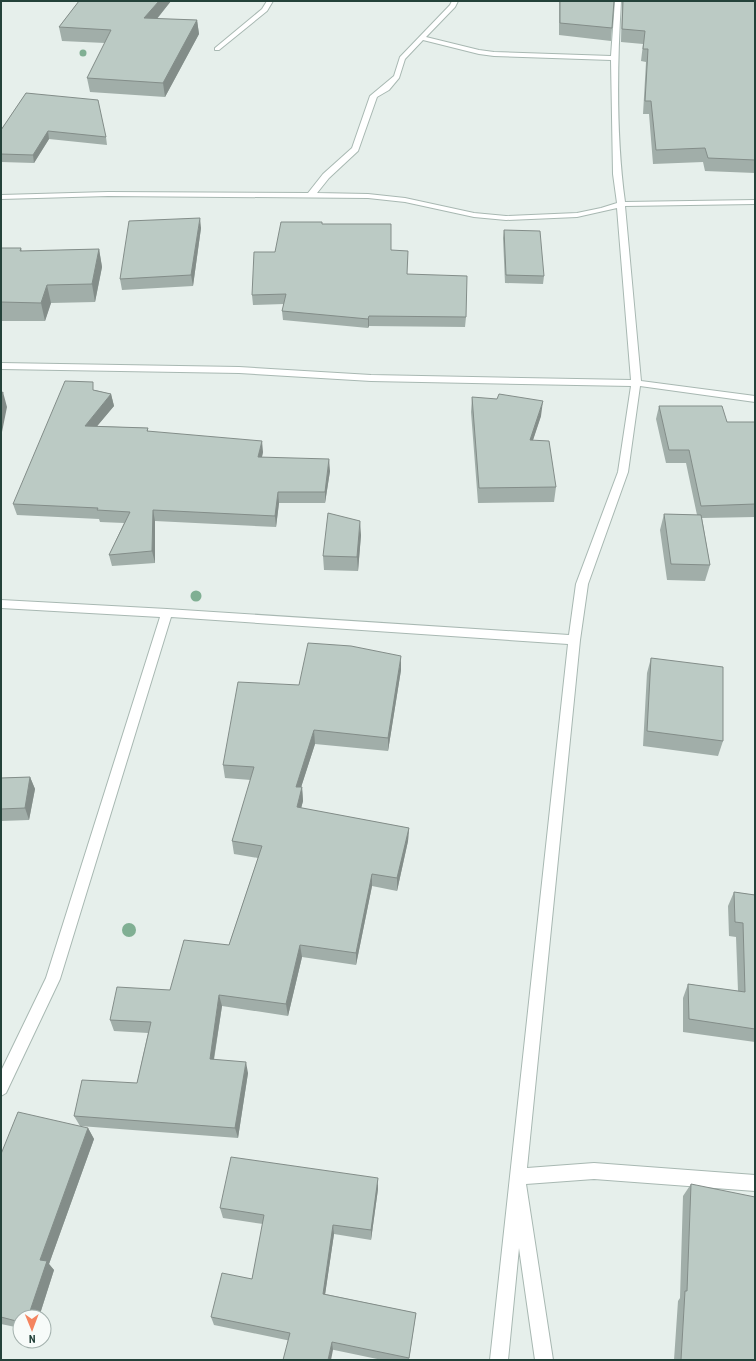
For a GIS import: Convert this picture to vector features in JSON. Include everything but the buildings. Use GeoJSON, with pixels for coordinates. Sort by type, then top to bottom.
{"type":"FeatureCollection","features":[{"type":"Feature","properties":{"kind":"street"},"geometry":{"type":"LineString","coordinates":[[217,49],[265,10],[270,1]]}},
{"type":"Feature","properties":{"kind":"street"},"geometry":{"type":"LineString","coordinates":[[311,195],[326,176],[355,149],[374,96],[386,88],[397,77],[402,58],[453,6],[455,1]]}},
{"type":"Feature","properties":{"kind":"street"},"geometry":{"type":"LineString","coordinates":[[499,1360],[574,640],[582,584],[623,472],[636,383],[621,204],[617,174],[614,58],[618,1]]}},
{"type":"Feature","properties":{"kind":"street"},"geometry":{"type":"LineString","coordinates":[[421,38],[479,52],[494,54],[614,58]]}},
{"type":"Feature","properties":{"kind":"street"},"geometry":{"type":"LineString","coordinates":[[1,197],[108,194],[368,196],[404,200],[453,211],[506,218],[577,215],[603,210],[621,204],[755,202]]}},
{"type":"Feature","properties":{"kind":"street"},"geometry":{"type":"LineString","coordinates":[[1,366],[238,370],[371,378],[636,383],[755,399]]}},
{"type":"Feature","properties":{"kind":"street"},"geometry":{"type":"LineString","coordinates":[[1,604],[167,613],[574,640]]}},
{"type":"Feature","properties":{"kind":"street"},"geometry":{"type":"LineString","coordinates":[[1,1088],[53,979],[167,613]]}},
{"type":"Feature","properties":{"kind":"street"},"geometry":{"type":"LineString","coordinates":[[517,1177],[594,1171],[755,1183]]}},
{"type":"Feature","properties":{"kind":"street"},"geometry":{"type":"LineString","coordinates":[[517,1177],[544,1360]]}}]}
